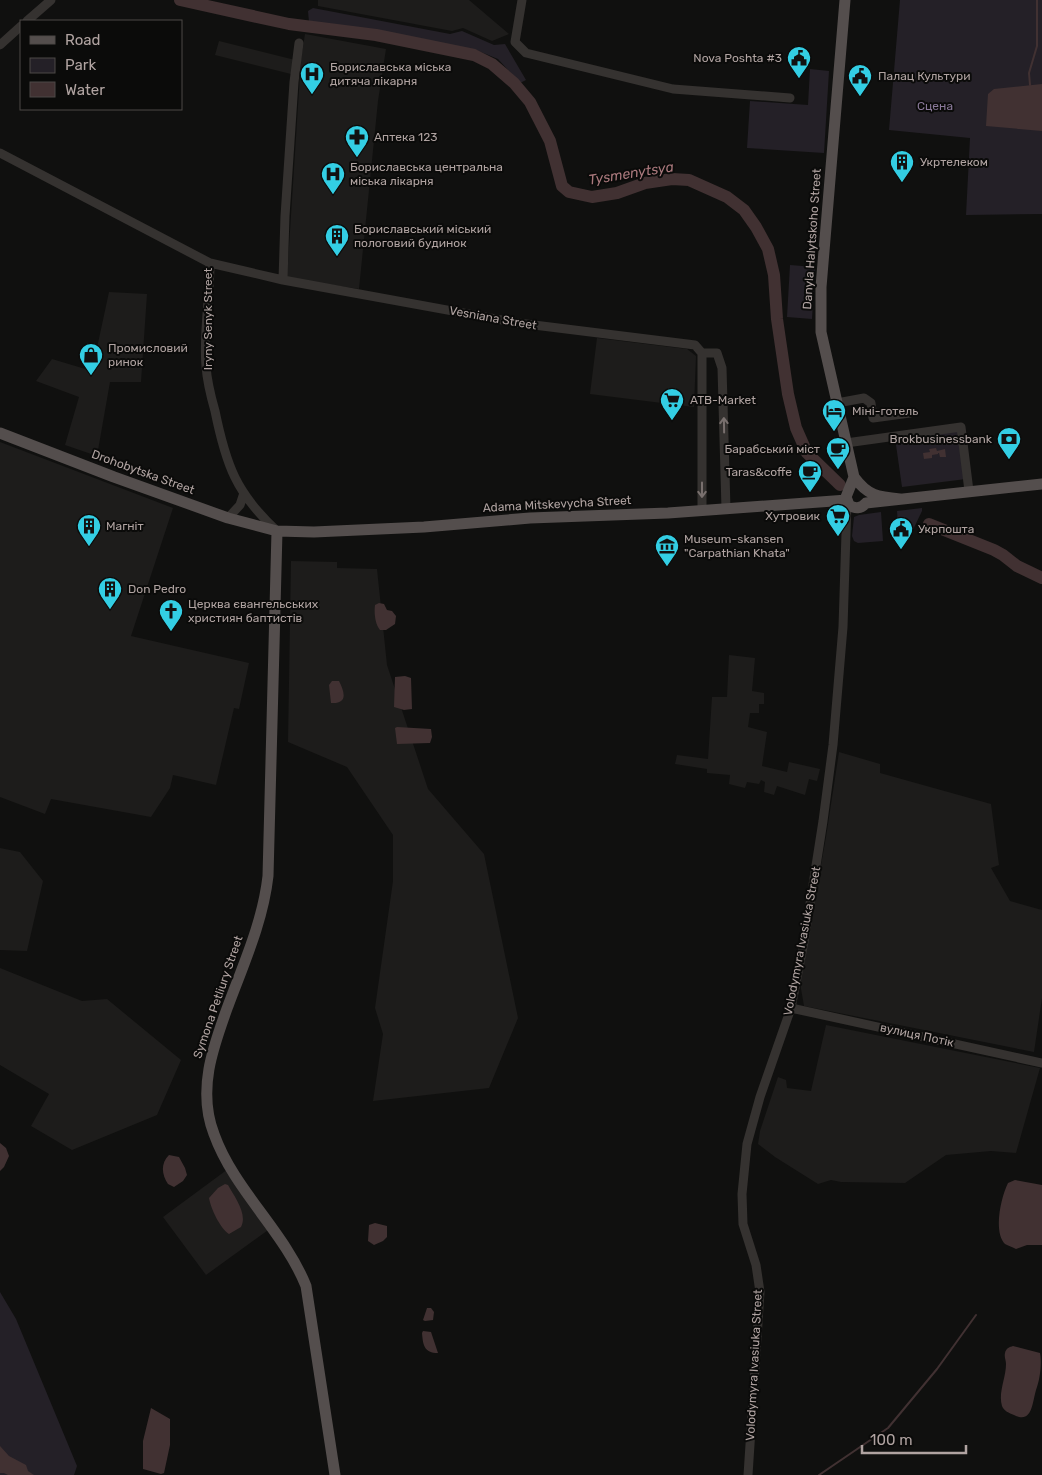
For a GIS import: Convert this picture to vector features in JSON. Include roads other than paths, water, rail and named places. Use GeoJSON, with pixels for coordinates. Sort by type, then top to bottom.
{"type":"FeatureCollection","features":[{"type":"Feature","properties":{"kind":"main road","name":"Danyla Halytskoho Street"},"geometry":{"type":"LineString","coordinates":[[845,0],[824,248],[820,321],[826,359],[854,478]]}},
{"type":"Feature","properties":{"kind":"main road","name":"Drohobytska Street"},"geometry":{"type":"LineString","coordinates":[[0,433],[228,518],[277,531]]}},
{"type":"Feature","properties":{"kind":"main road"},"geometry":{"type":"LineString","coordinates":[[851,501],[867,494],[854,478]]}},
{"type":"Feature","properties":{"kind":"main road"},"geometry":{"type":"LineString","coordinates":[[851,501],[854,478]]}},
{"type":"Feature","properties":{"kind":"main road","name":"Adama Mitskevycha Street"},"geometry":{"type":"LineString","coordinates":[[277,531],[314,532],[406,528],[530,518],[900,499],[1042,484]]}},
{"type":"Feature","properties":{"kind":"main road"},"geometry":{"type":"LineString","coordinates":[[864,489],[881,497],[900,499]]}},
{"type":"Feature","properties":{"kind":"main road","name":"Symona Petliury Street"},"geometry":{"type":"LineString","coordinates":[[277,531],[266,897],[259,922],[212,1050],[207,1074],[207,1097],[210,1121],[220,1147],[238,1178],[289,1252],[306,1286],[335,1475]]}},
{"type":"Feature","properties":{"kind":"street"},"geometry":{"type":"LineString","coordinates":[[28,20],[51,0]]}},
{"type":"Feature","properties":{"kind":"street"},"geometry":{"type":"LineString","coordinates":[[522,0],[515,42],[526,54],[673,89],[790,98]]}},
{"type":"Feature","properties":{"kind":"street"},"geometry":{"type":"LineString","coordinates":[[0,45],[20,27]]}},
{"type":"Feature","properties":{"kind":"street"},"geometry":{"type":"LineString","coordinates":[[282,280],[284,216],[293,91],[299,43]]}},
{"type":"Feature","properties":{"kind":"street","name":"Iryny Senyk Street"},"geometry":{"type":"LineString","coordinates":[[0,153],[210,263],[206,366],[220,437],[229,466],[244,493],[277,531]]}},
{"type":"Feature","properties":{"kind":"street","name":"Vesniana Street"},"geometry":{"type":"LineString","coordinates":[[210,263],[282,280],[518,323],[695,345],[702,353],[717,353],[722,368],[726,509]]}},
{"type":"Feature","properties":{"kind":"street"},"geometry":{"type":"LineString","coordinates":[[702,353],[702,510]]}},
{"type":"Feature","properties":{"kind":"street"},"geometry":{"type":"LineString","coordinates":[[837,403],[864,398],[871,402],[873,418],[910,413]]}},
{"type":"Feature","properties":{"kind":"street"},"geometry":{"type":"LineString","coordinates":[[846,443],[961,427],[969,491]]}},
{"type":"Feature","properties":{"kind":"street"},"geometry":{"type":"LineString","coordinates":[[228,518],[240,505],[244,493]]}},
{"type":"Feature","properties":{"kind":"street","name":"Volodymyra Ivasiuka Street"},"geometry":{"type":"LineString","coordinates":[[748,1475],[760,1292],[757,1270],[742,1224],[742,1194],[747,1144],[760,1097],[791,1008],[804,942],[834,745],[843,627],[847,519],[851,501]]}},
{"type":"Feature","properties":{"kind":"street","name":"вулиця Потік"},"geometry":{"type":"LineString","coordinates":[[791,1008],[1042,1063]]}},
{"type":"Feature","properties":{"kind":"water"},"geometry":{"type":"Polygon","coordinates":[[[1042,84],[1042,131],[986,126],[988,94],[994,89],[1042,84]]]}},
{"type":"Feature","properties":{"kind":"water"},"geometry":{"type":"Polygon","coordinates":[[[936,448],[937,451],[945,449],[946,457],[940,457],[938,453],[932,455],[932,458],[924,459],[923,453],[930,452],[929,449],[936,448]]]}},
{"type":"Feature","properties":{"kind":"water"},"geometry":{"type":"Polygon","coordinates":[[[379,603],[384,604],[387,610],[392,611],[396,616],[395,624],[386,630],[380,630],[376,622],[375,605],[379,603]]]}},
{"type":"Feature","properties":{"kind":"water"},"geometry":{"type":"Polygon","coordinates":[[[405,676],[411,678],[412,709],[404,710],[394,707],[395,677],[405,676]]]}},
{"type":"Feature","properties":{"kind":"water"},"geometry":{"type":"Polygon","coordinates":[[[332,681],[339,681],[344,696],[337,703],[331,703],[329,685],[332,681]]]}},
{"type":"Feature","properties":{"kind":"water"},"geometry":{"type":"Polygon","coordinates":[[[395,728],[431,729],[432,737],[430,743],[397,744],[395,728]]]}},
{"type":"Feature","properties":{"kind":"water"},"geometry":{"type":"Polygon","coordinates":[[[0,1143],[6,1148],[9,1156],[0,1171],[0,1143]]]}},
{"type":"Feature","properties":{"kind":"water"},"geometry":{"type":"Polygon","coordinates":[[[169,1155],[179,1157],[187,1175],[183,1181],[174,1187],[168,1184],[163,1173],[164,1162],[169,1155]]]}},
{"type":"Feature","properties":{"kind":"water"},"geometry":{"type":"Polygon","coordinates":[[[1015,1180],[1042,1185],[1042,1245],[1027,1245],[1016,1249],[1005,1244],[1001,1239],[999,1214],[1001,1205],[1008,1183],[1015,1180]]]}},
{"type":"Feature","properties":{"kind":"water"},"geometry":{"type":"Polygon","coordinates":[[[225,1184],[228,1185],[237,1200],[243,1216],[241,1227],[229,1234],[216,1218],[209,1198],[218,1188],[225,1184]]]}},
{"type":"Feature","properties":{"kind":"water"},"geometry":{"type":"Polygon","coordinates":[[[375,1223],[387,1226],[387,1237],[374,1245],[368,1241],[369,1225],[375,1223]]]}},
{"type":"Feature","properties":{"kind":"water"},"geometry":{"type":"Polygon","coordinates":[[[427,1308],[431,1308],[434,1312],[433,1320],[423,1320],[427,1308]]]}},
{"type":"Feature","properties":{"kind":"water"},"geometry":{"type":"Polygon","coordinates":[[[423,1331],[431,1332],[438,1353],[430,1352],[425,1348],[422,1337],[423,1331]]]}},
{"type":"Feature","properties":{"kind":"water"},"geometry":{"type":"Polygon","coordinates":[[[1013,1346],[1040,1353],[1039,1381],[1030,1411],[1024,1417],[1007,1412],[1003,1408],[1001,1401],[1006,1369],[1005,1353],[1009,1347],[1013,1346]]]}},
{"type":"Feature","properties":{"kind":"water"},"geometry":{"type":"Polygon","coordinates":[[[151,1408],[170,1419],[170,1445],[164,1473],[161,1474],[143,1469],[143,1441],[151,1408]]]}},
{"type":"Feature","properties":{"kind":"water"},"geometry":{"type":"Polygon","coordinates":[[[0,1446],[9,1456],[26,1465],[28,1471],[34,1475],[8,1475],[0,1473],[0,1446]]]}},
{"type":"Feature","properties":{"kind":"waterway","name":"Tysmenytsya"},"geometry":{"type":"LineString","coordinates":[[180,0],[289,24],[376,35],[474,55],[492,64],[514,83],[530,102],[550,141],[562,186],[569,192],[592,197],[617,193],[645,183],[672,179],[689,180],[727,197],[744,210],[768,249],[774,275],[777,319],[788,394],[796,428],[807,453],[840,485]]}},
{"type":"Feature","properties":{"kind":"waterway"},"geometry":{"type":"LineString","coordinates":[[1030,85],[1029,73],[1037,46],[1037,0]]}},
{"type":"Feature","properties":{"kind":"waterway","name":"Tysmenytsya"},"geometry":{"type":"LineString","coordinates":[[929,524],[994,550],[1017,566],[1042,578]]}},
{"type":"Feature","properties":{"kind":"waterway"},"geometry":{"type":"LineString","coordinates":[[819,1475],[888,1428],[937,1369],[976,1315]]}},
{"type":"Feature","properties":{"kind":"place","name":"Nova Poshta #3"},"geometry":{"type":"Point","coordinates":[799,79]}},
{"type":"Feature","properties":{"kind":"place","name":"Бориславська міська дитяча лікарня"},"geometry":{"type":"Point","coordinates":[312,95]}},
{"type":"Feature","properties":{"kind":"place","name":"Палац Культури"},"geometry":{"type":"Point","coordinates":[860,97]}},
{"type":"Feature","properties":{"kind":"place","name":"Аптека 123"},"geometry":{"type":"Point","coordinates":[357,158]}},
{"type":"Feature","properties":{"kind":"place","name":"Укртелеком"},"geometry":{"type":"Point","coordinates":[902,183]}},
{"type":"Feature","properties":{"kind":"place","name":"Бориславська центральна міська лікарня"},"geometry":{"type":"Point","coordinates":[333,195]}},
{"type":"Feature","properties":{"kind":"place","name":"Бориславський міський пологовий будинок"},"geometry":{"type":"Point","coordinates":[337,257]}},
{"type":"Feature","properties":{"kind":"place","name":"Промисловий ринок"},"geometry":{"type":"Point","coordinates":[91,376]}},
{"type":"Feature","properties":{"kind":"place","name":"ATB-Market"},"geometry":{"type":"Point","coordinates":[672,421]}},
{"type":"Feature","properties":{"kind":"place","name":"Міні-готель"},"geometry":{"type":"Point","coordinates":[834,432]}},
{"type":"Feature","properties":{"kind":"place","name":"Brokbusinessbank"},"geometry":{"type":"Point","coordinates":[1009,460]}},
{"type":"Feature","properties":{"kind":"place","name":"Барабський міст"},"geometry":{"type":"Point","coordinates":[838,470]}},
{"type":"Feature","properties":{"kind":"place","name":"Taras&coffe"},"geometry":{"type":"Point","coordinates":[810,493]}},
{"type":"Feature","properties":{"kind":"place","name":"Хутровик"},"geometry":{"type":"Point","coordinates":[838,537]}},
{"type":"Feature","properties":{"kind":"place","name":"Магніт"},"geometry":{"type":"Point","coordinates":[89,547]}},
{"type":"Feature","properties":{"kind":"place","name":"Укрпошта"},"geometry":{"type":"Point","coordinates":[901,550]}},
{"type":"Feature","properties":{"kind":"place","name":"Museum-skansen \"Carpathian Khata\""},"geometry":{"type":"Point","coordinates":[667,567]}},
{"type":"Feature","properties":{"kind":"place","name":"Don Pedro"},"geometry":{"type":"Point","coordinates":[110,610]}},
{"type":"Feature","properties":{"kind":"place","name":"Церква євангельських християн баптистів"},"geometry":{"type":"Point","coordinates":[171,632]}},
{"type":"Feature","properties":{"kind":"park label","name":"Сцена"},"geometry":{"type":"Point","coordinates":[935,106]}}]}
